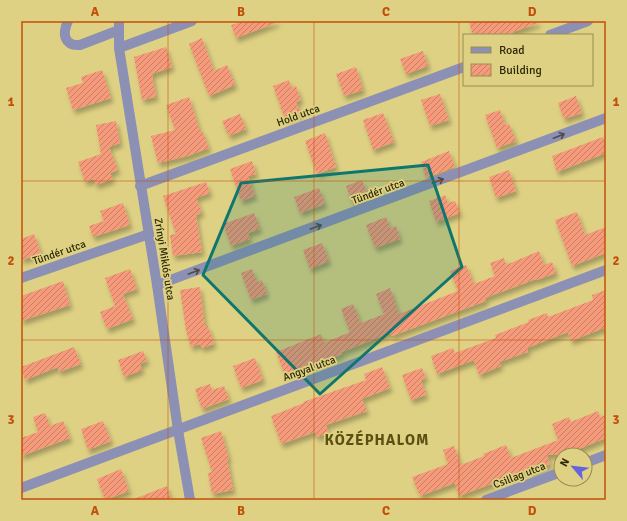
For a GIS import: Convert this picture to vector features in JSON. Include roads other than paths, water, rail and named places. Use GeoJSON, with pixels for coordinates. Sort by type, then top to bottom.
{"type":"FeatureCollection","features":[{"type":"Feature","properties":{"kind":"street"},"geometry":{"type":"LineString","coordinates":[[68,21],[64,34],[66,40],[74,45],[80,45],[119,26]]}},
{"type":"Feature","properties":{"kind":"street"},"geometry":{"type":"LineString","coordinates":[[119,48],[192,21]]}},
{"type":"Feature","properties":{"kind":"street"},"geometry":{"type":"LineString","coordinates":[[553,34],[588,21]]}},
{"type":"Feature","properties":{"kind":"street","name":"Zrínyi Miklós utca"},"geometry":{"type":"LineString","coordinates":[[119,26],[119,48],[190,500]]}},
{"type":"Feature","properties":{"kind":"street","name":"Hold utca"},"geometry":{"type":"LineString","coordinates":[[140,186],[463,67]]}},
{"type":"Feature","properties":{"kind":"street","name":"Tündér utca"},"geometry":{"type":"LineString","coordinates":[[157,285],[606,118]]}},
{"type":"Feature","properties":{"kind":"street","name":"Tündér utca"},"geometry":{"type":"LineString","coordinates":[[21,278],[149,234]]}},
{"type":"Feature","properties":{"kind":"street","name":"Angyal utca"},"geometry":{"type":"LineString","coordinates":[[21,488],[606,270]]}},
{"type":"Feature","properties":{"kind":"street"},"geometry":{"type":"LineString","coordinates":[[593,460],[606,455]]}},
{"type":"Feature","properties":{"kind":"street","name":"Csillag utca"},"geometry":{"type":"LineString","coordinates":[[486,500],[553,475]]}},
{"type":"Feature","properties":{"kind":"district","name":"KÖZÉPHALOM"},"geometry":{"type":"Point","coordinates":[377,440]}}]}
